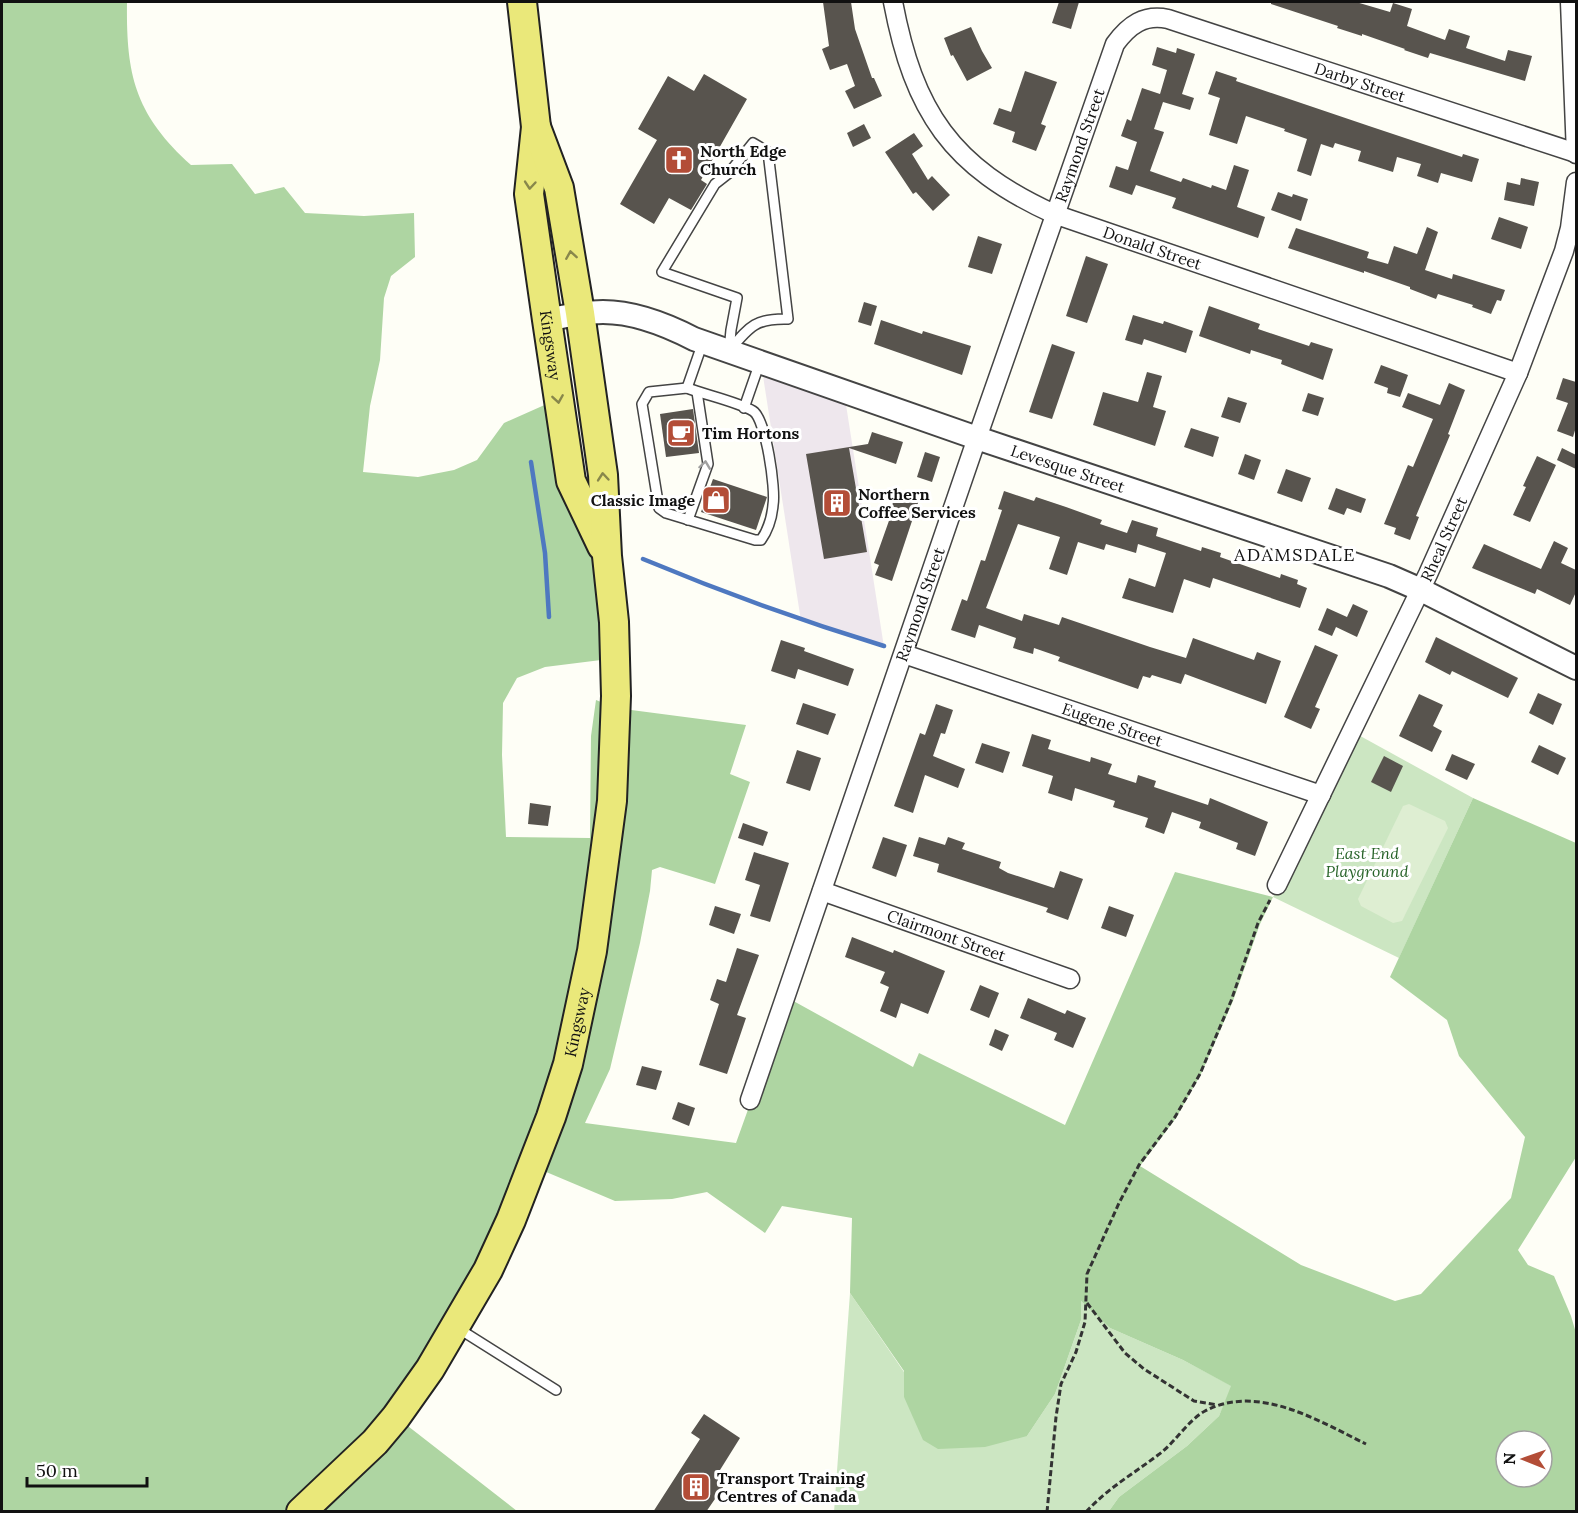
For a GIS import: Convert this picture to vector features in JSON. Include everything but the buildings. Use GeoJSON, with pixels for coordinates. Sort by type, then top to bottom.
{"type":"FeatureCollection","features":[{"type":"Feature","properties":{"kind":"main road","name":"Kingsway"},"geometry":{"type":"LineString","coordinates":[[522,2],[536,127],[529,194],[571,481],[607,556]]}},
{"type":"Feature","properties":{"kind":"main road","name":"Kingsway"},"geometry":{"type":"LineString","coordinates":[[302,1512],[375,1442],[396,1417],[430,1369],[488,1270],[533,1166],[568,1064],[592,951],[608,846],[613,790],[616,696],[615,633],[607,556],[603,475],[580,313],[559,188],[536,127]]}},
{"type":"Feature","properties":{"kind":"main road","name":"Kingsway"},"geometry":{"type":"LineString","coordinates":[[331,1512],[375,1442]]}},
{"type":"Feature","properties":{"kind":"street","name":"Donald Street"},"geometry":{"type":"LineString","coordinates":[[893,2],[910,69],[925,106],[943,134],[985,175],[1026,201],[1054,214],[1518,373]]}},
{"type":"Feature","properties":{"kind":"street"},"geometry":{"type":"LineString","coordinates":[[1572,8],[1576,154]]}},
{"type":"Feature","properties":{"kind":"street","name":"Darby Street"},"geometry":{"type":"LineString","coordinates":[[1142,20],[1157,17],[1168,19],[1576,154]]}},
{"type":"Feature","properties":{"kind":"street","name":"Raymond Street"},"geometry":{"type":"LineString","coordinates":[[750,1100],[1054,214],[1115,44],[1123,33],[1142,20]]}},
{"type":"Feature","properties":{"kind":"street","name":"Rheal Street"},"geometry":{"type":"LineString","coordinates":[[1277,885],[1421,590],[1518,373],[1570,228],[1576,182]]}},
{"type":"Feature","properties":{"kind":"street","name":"Levesque Street"},"geometry":{"type":"LineString","coordinates":[[547,320],[580,313],[605,312],[636,317],[676,329],[703,342],[977,438],[1358,566],[1421,590],[1576,668]]}},
{"type":"Feature","properties":{"kind":"street","name":"Eugene Street"},"geometry":{"type":"LineString","coordinates":[[904,654],[1321,795]]}},
{"type":"Feature","properties":{"kind":"street","name":"Clairmont Street"},"geometry":{"type":"LineString","coordinates":[[822,891],[1070,979]]}},
{"type":"Feature","properties":{"kind":"lane"},"geometry":{"type":"LineString","coordinates":[[753,143],[768,152],[788,319],[771,318],[753,325],[729,351],[737,298],[662,272],[715,184],[729,173],[753,143]]}},
{"type":"Feature","properties":{"kind":"lane"},"geometry":{"type":"LineString","coordinates":[[687,388],[703,342]]}},
{"type":"Feature","properties":{"kind":"lane"},"geometry":{"type":"LineString","coordinates":[[744,408],[760,362]]}},
{"type":"Feature","properties":{"kind":"lane"},"geometry":{"type":"LineString","coordinates":[[687,388],[698,392],[755,412],[762,423],[774,490],[774,504],[766,533],[761,540],[688,520],[666,513],[659,508],[642,404],[649,392],[687,388]]}},
{"type":"Feature","properties":{"kind":"lane"},"geometry":{"type":"LineString","coordinates":[[688,520],[708,464],[698,392]]}},
{"type":"Feature","properties":{"kind":"lane"},"geometry":{"type":"LineString","coordinates":[[455,1327],[556,1390]]}},
{"type":"Feature","properties":{"kind":"path"},"geometry":{"type":"LineString","coordinates":[[1047,1512],[1061,1384],[1076,1352],[1085,1322],[1087,1274],[1096,1250],[1139,1166],[1175,1117],[1200,1074],[1232,1001],[1258,923],[1277,885]]}},
{"type":"Feature","properties":{"kind":"path"},"geometry":{"type":"LineString","coordinates":[[1086,1301],[1125,1353],[1144,1369],[1194,1401],[1219,1405]]}},
{"type":"Feature","properties":{"kind":"path"},"geometry":{"type":"LineString","coordinates":[[1086,1512],[1122,1479],[1160,1454],[1203,1412],[1235,1401],[1257,1401],[1283,1407],[1315,1419],[1366,1444]]}},
{"type":"Feature","properties":{"kind":"shaded area"},"geometry":{"type":"Polygon","coordinates":[[[761,363],[844,392],[884,647],[801,621],[761,363]]]}},
{"type":"Feature","properties":{"kind":"green space"},"geometry":{"type":"Polygon","coordinates":[[[2,2],[127,2],[129,51],[138,92],[157,128],[191,165],[232,164],[255,194],[284,187],[305,213],[364,216],[414,213],[415,257],[391,276],[384,298],[380,360],[370,406],[363,472],[418,477],[454,470],[477,460],[504,423],[558,399],[614,622],[601,660],[545,667],[517,678],[503,703],[502,755],[506,837],[590,838],[591,736],[596,700],[616,708],[746,725],[730,774],[750,782],[715,884],[660,867],[652,870],[640,943],[610,1069],[585,1123],[736,1143],[788,998],[913,1067],[919,1053],[1065,1125],[1175,872],[1273,897],[1260,924],[1233,1001],[1201,1074],[1176,1118],[1140,1166],[1301,1265],[1395,1301],[1421,1294],[1511,1198],[1525,1137],[1459,1056],[1447,1020],[1390,977],[1473,798],[1576,843],[1576,1157],[1518,1250],[1528,1265],[1554,1276],[1576,1333],[1576,1511],[1109,1511],[1119,1497],[1187,1446],[1219,1416],[1231,1386],[1183,1360],[1110,1328],[1081,1301],[1081,1320],[1055,1394],[1027,1436],[985,1447],[938,1449],[923,1440],[904,1397],[904,1371],[850,1293],[852,1218],[782,1206],[765,1233],[707,1192],[672,1199],[615,1201],[532,1166],[395,1416],[517,1511],[2,1512],[2,2]]]}},
{"type":"Feature","properties":{"kind":"green space","name":"East End Playground"},"geometry":{"type":"Polygon","coordinates":[[[1353,732],[1473,798],[1399,958],[1273,897],[1353,732]]]}},
{"type":"Feature","properties":{"kind":"green space"},"geometry":{"type":"Polygon","coordinates":[[[1409,804],[1445,821],[1448,828],[1402,921],[1393,923],[1361,906],[1358,899],[1403,806],[1409,804]]]}},
{"type":"Feature","properties":{"kind":"green space"},"geometry":{"type":"Polygon","coordinates":[[[850,1293],[904,1372],[904,1397],[1027,1436],[1055,1394],[1081,1320],[1080,1300],[1110,1328],[1183,1360],[1232,1386],[1219,1416],[1187,1446],[1119,1497],[1109,1511],[834,1512],[850,1293]]]}},
{"type":"Feature","properties":{"kind":"waterway"},"geometry":{"type":"LineString","coordinates":[[531,462],[545,553],[549,617]]}},
{"type":"Feature","properties":{"kind":"waterway"},"geometry":{"type":"LineString","coordinates":[[643,559],[762,606],[884,646]]}},
{"type":"Feature","properties":{"kind":"place","name":"North Edge Church"},"geometry":{"type":"Point","coordinates":[679,160]}},
{"type":"Feature","properties":{"kind":"place","name":"Tim Hortons"},"geometry":{"type":"Point","coordinates":[681,433]}},
{"type":"Feature","properties":{"kind":"place","name":"Classic Image"},"geometry":{"type":"Point","coordinates":[716,500]}},
{"type":"Feature","properties":{"kind":"place","name":"Northern Coffee Services"},"geometry":{"type":"Point","coordinates":[837,503]}},
{"type":"Feature","properties":{"kind":"place","name":"Transport Training Centres of Canada"},"geometry":{"type":"Point","coordinates":[696,1487]}},
{"type":"Feature","properties":{"kind":"district","name":"ADAMSDALE"},"geometry":{"type":"Point","coordinates":[1295,555]}}]}
